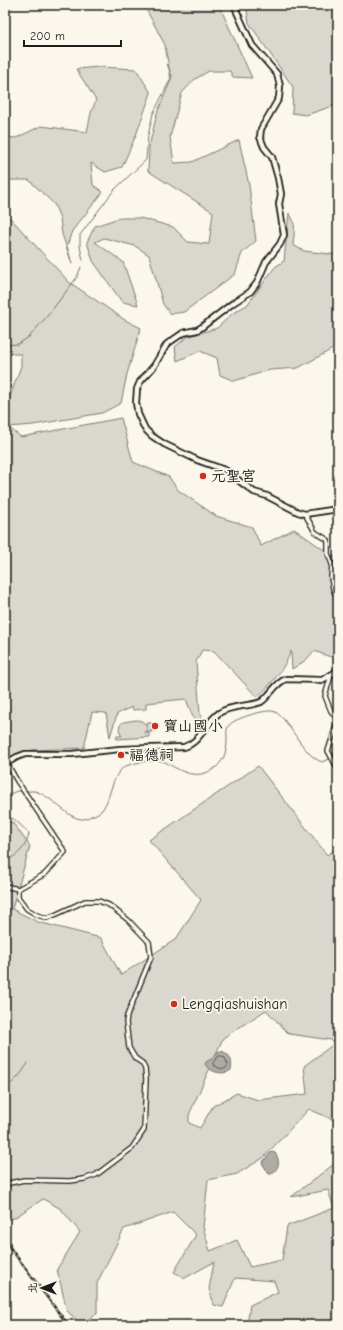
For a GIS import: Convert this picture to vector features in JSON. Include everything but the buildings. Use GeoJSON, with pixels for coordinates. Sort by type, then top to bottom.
{"type":"FeatureCollection","features":[{"type":"Feature","properties":{"kind":"street"},"geometry":{"type":"LineString","coordinates":[[235,5],[252,45],[277,74],[280,86],[279,98],[261,129],[260,135],[262,142],[272,157],[278,178],[281,194],[280,211],[284,230],[283,240],[266,262],[257,283],[250,292],[202,327],[197,330],[183,333],[167,344],[154,366],[140,382],[137,389],[136,403],[138,414],[145,429],[152,436],[164,444],[197,460],[225,470],[254,492],[267,496],[305,514],[338,509]]}},
{"type":"Feature","properties":{"kind":"street"},"geometry":{"type":"LineString","coordinates":[[305,514],[315,532],[328,540],[328,554],[332,564],[331,578],[333,589],[338,599]]}},
{"type":"Feature","properties":{"kind":"street"},"geometry":{"type":"LineString","coordinates":[[338,638],[336,641],[338,647]]}},
{"type":"Feature","properties":{"kind":"street"},"geometry":{"type":"LineString","coordinates":[[5,886],[18,888],[45,874],[65,852],[6,763],[17,756],[25,754],[72,754],[128,748],[184,747],[195,742],[209,722],[221,712],[261,702],[267,698],[282,681],[286,679],[322,680],[338,670]]}},
{"type":"Feature","properties":{"kind":"street"},"geometry":{"type":"LineString","coordinates":[[330,675],[325,696],[331,710],[338,720],[328,752],[338,769]]}},
{"type":"Feature","properties":{"kind":"street"},"geometry":{"type":"LineString","coordinates":[[5,1184],[24,1180],[70,1181],[96,1175],[132,1148],[144,1130],[145,1069],[142,1063],[135,1058],[129,1048],[126,1022],[127,1016],[151,957],[149,942],[128,920],[109,905],[99,901],[85,901],[47,918],[37,915],[27,909],[18,896],[18,888]]}},
{"type":"Feature","properties":{"kind":"shaded area"},"geometry":{"type":"Polygon","coordinates":[[[129,5],[219,5],[252,78],[233,77],[230,71],[209,71],[195,79],[182,93],[170,137],[174,163],[192,162],[239,140],[249,185],[256,241],[242,253],[235,274],[184,312],[170,314],[163,304],[149,255],[135,246],[104,238],[95,242],[123,262],[138,305],[122,302],[93,261],[87,242],[95,226],[119,218],[140,218],[173,227],[188,242],[209,244],[213,212],[148,171],[149,147],[157,113],[171,80],[165,45],[146,9],[129,5]]]}},
{"type":"Feature","properties":{"kind":"shaded area"},"geometry":{"type":"Polygon","coordinates":[[[246,5],[338,5],[338,107],[333,106],[306,115],[292,113],[293,87],[249,23],[246,5]]]}},
{"type":"Feature","properties":{"kind":"shaded area"},"geometry":{"type":"Polygon","coordinates":[[[99,67],[136,69],[151,93],[136,135],[122,167],[105,172],[91,163],[93,185],[103,192],[72,231],[67,246],[72,264],[62,234],[60,218],[54,204],[29,180],[5,180],[5,137],[16,138],[41,126],[87,132],[91,113],[96,100],[76,69],[99,67]]]}},
{"type":"Feature","properties":{"kind":"shaded area"},"geometry":{"type":"Polygon","coordinates":[[[289,213],[294,224],[293,245],[304,251],[338,255],[338,346],[298,368],[270,370],[234,381],[220,375],[217,358],[200,351],[177,361],[175,347],[187,337],[217,328],[233,313],[247,305],[275,267],[284,261],[289,213]]]}},
{"type":"Feature","properties":{"kind":"shaded area"},"geometry":{"type":"Polygon","coordinates":[[[5,214],[69,282],[125,320],[141,328],[127,374],[121,403],[102,413],[33,425],[8,427],[21,437],[121,418],[133,462],[169,477],[178,490],[216,516],[252,527],[261,546],[294,529],[338,558],[338,653],[331,657],[314,651],[306,660],[292,669],[291,651],[277,676],[257,697],[214,651],[202,650],[196,662],[200,714],[203,723],[198,730],[186,699],[146,703],[146,709],[133,710],[132,707],[117,714],[110,737],[106,713],[92,712],[84,748],[32,750],[5,762],[5,410],[21,366],[21,354],[13,354],[5,344],[5,214]]]}},
{"type":"Feature","properties":{"kind":"shaded area"},"geometry":{"type":"Polygon","coordinates":[[[136,720],[143,722],[147,729],[147,723],[152,723],[152,732],[147,732],[147,730],[145,733],[149,733],[149,737],[117,739],[116,736],[122,736],[119,729],[123,722],[136,720]]]}},
{"type":"Feature","properties":{"kind":"shaded area"},"geometry":{"type":"Polygon","coordinates":[[[258,766],[327,855],[338,848],[338,1041],[338,1128],[336,1121],[309,1109],[263,1158],[237,1174],[208,1180],[203,1227],[210,1251],[237,1240],[250,1267],[282,1260],[287,1226],[334,1208],[328,1190],[291,1197],[338,1161],[338,1325],[247,1325],[250,1305],[278,1292],[274,1281],[235,1278],[223,1307],[214,1305],[209,1289],[214,1262],[185,1278],[174,1272],[196,1235],[173,1212],[124,1229],[97,1283],[97,1313],[81,1324],[67,1311],[57,1269],[80,1232],[61,1209],[43,1199],[14,1218],[5,1220],[5,823],[12,822],[30,846],[12,909],[38,922],[101,938],[121,975],[176,939],[201,900],[149,840],[258,766]],[[266,1010],[223,1038],[189,1115],[189,1123],[200,1128],[213,1106],[237,1093],[258,1100],[307,1094],[304,1066],[338,1041],[289,1034],[266,1010]]]}},
{"type":"Feature","properties":{"kind":"water"},"geometry":{"type":"Polygon","coordinates":[[[221,1051],[229,1056],[232,1064],[231,1070],[225,1073],[213,1071],[205,1064],[213,1058],[217,1052],[221,1051]]]}},
{"type":"Feature","properties":{"kind":"water"},"geometry":{"type":"Polygon","coordinates":[[[273,1152],[277,1156],[278,1165],[274,1172],[269,1174],[262,1163],[270,1153],[273,1152]]]}},
{"type":"Feature","properties":{"kind":"waterway"},"geometry":{"type":"LineString","coordinates":[[83,260],[80,247],[80,235],[114,190],[146,160],[148,135],[153,114],[172,76],[167,64]]}},
{"type":"Feature","properties":{"kind":"waterway"},"geometry":{"type":"LineString","coordinates":[[5,345],[18,344],[29,337],[49,314],[77,277],[81,267]]}},
{"type":"Feature","properties":{"kind":"waterway"},"geometry":{"type":"LineString","coordinates":[[25,791],[40,793],[71,815],[83,819],[97,814],[102,810],[108,799],[115,778],[123,768],[136,763],[162,761],[187,773],[202,774],[212,770],[222,760],[227,743],[227,730],[230,724],[241,718],[268,711],[278,713],[314,758],[322,762],[331,758]]}},
{"type":"Feature","properties":{"kind":"waterway"},"geometry":{"type":"LineString","coordinates":[[333,755],[338,747]]}},
{"type":"Feature","properties":{"kind":"waterway"},"geometry":{"type":"LineString","coordinates":[[5,796],[17,791],[22,791]]}},
{"type":"Feature","properties":{"kind":"waterway"},"geometry":{"type":"LineString","coordinates":[[5,816],[14,819],[29,833],[27,842],[18,854],[5,860]]}},
{"type":"Feature","properties":{"kind":"waterway"},"geometry":{"type":"LineString","coordinates":[[5,1088],[18,1077],[28,1063]]}},
{"type":"Feature","properties":{"kind":"railway"},"geometry":{"type":"LineString","coordinates":[[5,1241],[68,1325]]}},
{"type":"Feature","properties":{"kind":"place","name":"元聖宮"},"geometry":{"type":"Point","coordinates":[203,476]}},
{"type":"Feature","properties":{"kind":"place","name":"寶山國小"},"geometry":{"type":"Point","coordinates":[155,726]}},
{"type":"Feature","properties":{"kind":"place","name":"福德祠"},"geometry":{"type":"Point","coordinates":[121,755]}},
{"type":"Feature","properties":{"kind":"place","name":"Lengqiashuishan"},"geometry":{"type":"Point","coordinates":[174,1004]}}]}
